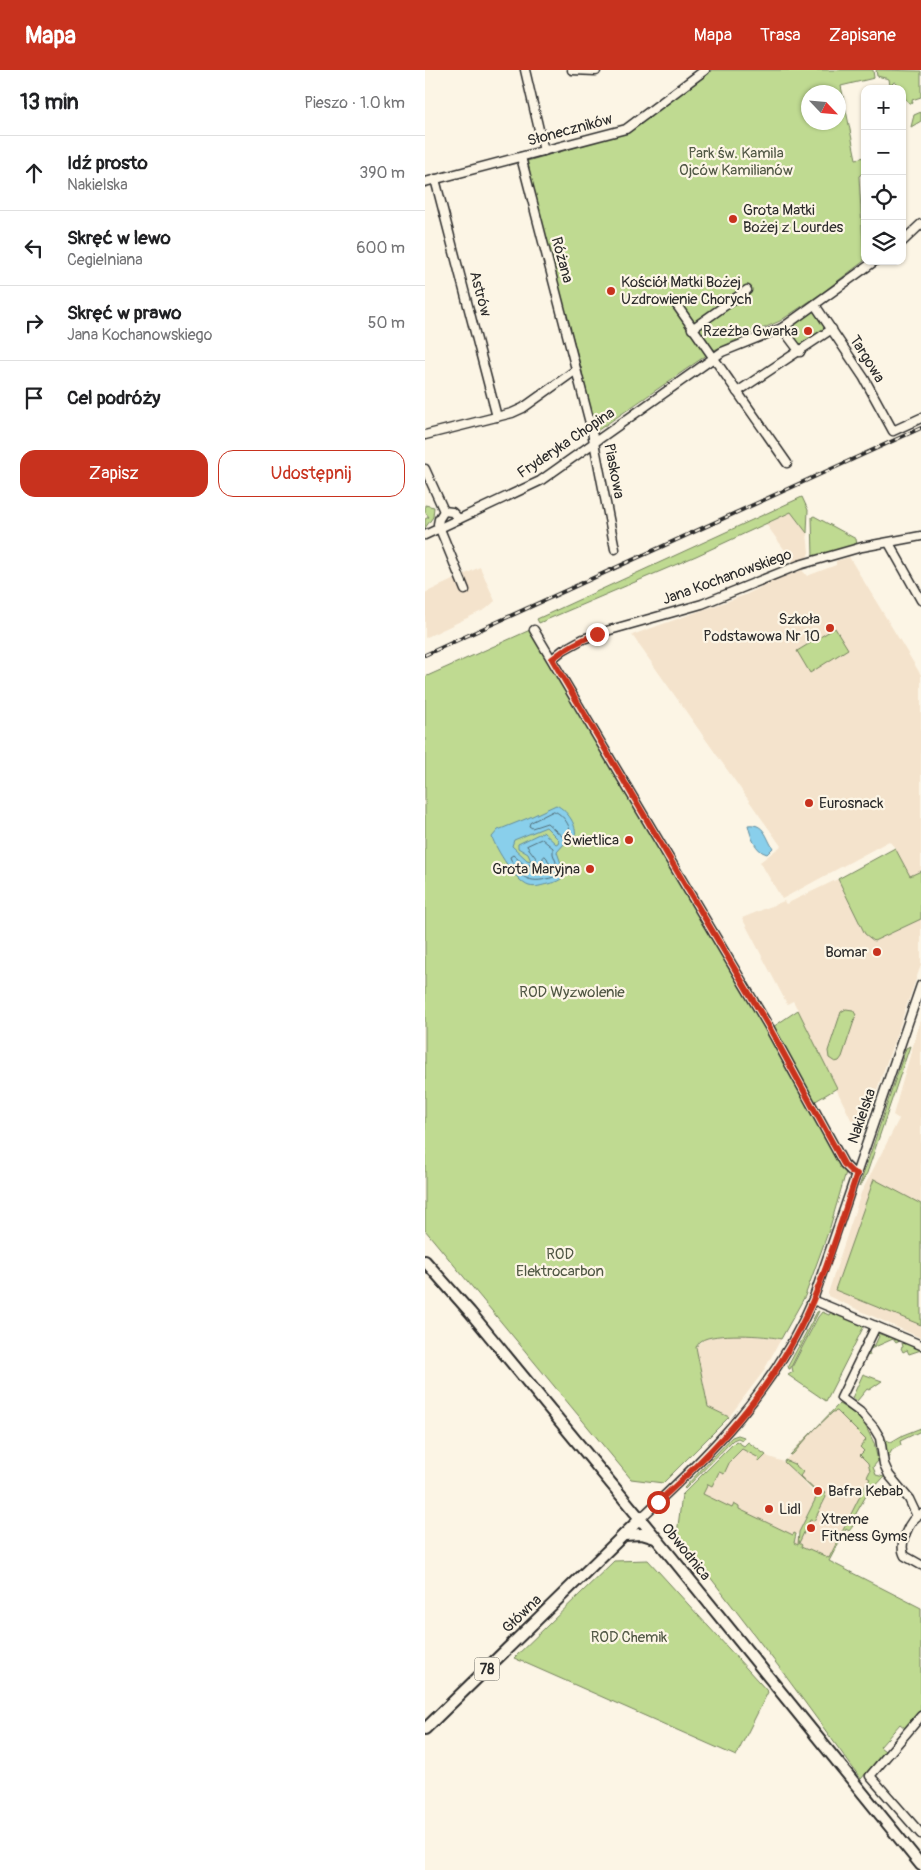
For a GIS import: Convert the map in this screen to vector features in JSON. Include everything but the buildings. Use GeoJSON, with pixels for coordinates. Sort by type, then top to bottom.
{"type":"FeatureCollection","features":[{"type":"Feature","properties":{"kind":"main road","name":"Obwodnica"},"geometry":{"type":"LineString","coordinates":[[425,1261],[470,1312],[656,1538],[921,1865]]}},
{"type":"Feature","properties":{"kind":"main road","name":"Główna"},"geometry":{"type":"LineString","coordinates":[[425,1729],[640,1519]]}},
{"type":"Feature","properties":{"kind":"main road"},"geometry":{"type":"LineString","coordinates":[[624,1535],[642,1534],[656,1538]]}},
{"type":"Feature","properties":{"kind":"street"},"geometry":{"type":"LineString","coordinates":[[525,70],[544,151]]}},
{"type":"Feature","properties":{"kind":"street"},"geometry":{"type":"LineString","coordinates":[[572,70],[595,71]]}},
{"type":"Feature","properties":{"kind":"street","name":"Słoneczników"},"geometry":{"type":"LineString","coordinates":[[425,182],[626,129],[705,70]]}},
{"type":"Feature","properties":{"kind":"street","name":"Różana"},"geometry":{"type":"LineString","coordinates":[[521,157],[577,370]]}},
{"type":"Feature","properties":{"kind":"street","name":"Astrów"},"geometry":{"type":"LineString","coordinates":[[435,179],[497,416]]}},
{"type":"Feature","properties":{"kind":"street"},"geometry":{"type":"LineString","coordinates":[[906,238],[921,224]]}},
{"type":"Feature","properties":{"kind":"street","name":"Fryderyka Chopina"},"geometry":{"type":"LineString","coordinates":[[425,535],[540,482],[722,352],[782,328],[870,265]]}},
{"type":"Feature","properties":{"kind":"street"},"geometry":{"type":"LineString","coordinates":[[692,328],[747,290]]}},
{"type":"Feature","properties":{"kind":"street"},"geometry":{"type":"LineString","coordinates":[[676,304],[787,463]]}},
{"type":"Feature","properties":{"kind":"street","name":"Targowa"},"geometry":{"type":"LineString","coordinates":[[815,305],[864,378],[893,430],[921,418]]}},
{"type":"Feature","properties":{"kind":"street"},"geometry":{"type":"LineString","coordinates":[[782,328],[800,352]]}},
{"type":"Feature","properties":{"kind":"street"},"geometry":{"type":"LineString","coordinates":[[737,392],[832,329]]}},
{"type":"Feature","properties":{"kind":"street"},"geometry":{"type":"LineString","coordinates":[[425,435],[512,413],[523,408],[577,370]]}},
{"type":"Feature","properties":{"kind":"street","name":"Piaskowa"},"geometry":{"type":"LineString","coordinates":[[577,370],[594,442],[615,549]]}},
{"type":"Feature","properties":{"kind":"street"},"geometry":{"type":"LineString","coordinates":[[425,469],[444,511]]}},
{"type":"Feature","properties":{"kind":"street"},"geometry":{"type":"LineString","coordinates":[[444,511],[452,512],[459,520]]}},
{"type":"Feature","properties":{"kind":"street"},"geometry":{"type":"LineString","coordinates":[[444,511],[439,519],[440,528],[465,590]]}},
{"type":"Feature","properties":{"kind":"street","name":"Jana Kochanowskiego"},"geometry":{"type":"LineString","coordinates":[[552,659],[563,650],[590,636],[702,604],[799,566],[862,547],[921,536]]}},
{"type":"Feature","properties":{"kind":"street"},"geometry":{"type":"LineString","coordinates":[[889,543],[921,600]]}},
{"type":"Feature","properties":{"kind":"street"},"geometry":{"type":"LineString","coordinates":[[534,630],[769,1027],[844,1164],[857,1174]]}},
{"type":"Feature","properties":{"kind":"street","name":"Nakielska"},"geometry":{"type":"LineString","coordinates":[[640,1519],[721,1440],[755,1401],[785,1356],[813,1300],[921,985]]}},
{"type":"Feature","properties":{"kind":"street"},"geometry":{"type":"LineString","coordinates":[[813,1300],[921,1344]]}},
{"type":"Feature","properties":{"kind":"street"},"geometry":{"type":"LineString","coordinates":[[876,1326],[841,1398],[860,1412],[874,1428],[880,1438],[884,1464],[889,1475],[909,1499],[919,1515],[904,1537],[902,1547],[905,1556],[921,1565]]}},
{"type":"Feature","properties":{"kind":"street"},"geometry":{"type":"LineString","coordinates":[[920,1830],[870,1776],[921,1716]]}},
{"type":"Feature","properties":{"kind":"shaded area"},"geometry":{"type":"Polygon","coordinates":[[[791,512],[807,533],[809,552],[807,559],[794,563],[766,524],[791,512]]]}},
{"type":"Feature","properties":{"kind":"shaded area"},"geometry":{"type":"Polygon","coordinates":[[[849,557],[921,675],[921,871],[910,877],[895,848],[889,841],[782,899],[760,862],[781,846],[632,635],[745,595],[775,580],[802,570],[807,576],[836,565],[836,561],[849,557]]]}},
{"type":"Feature","properties":{"kind":"shaded area"},"geometry":{"type":"Polygon","coordinates":[[[480,567],[495,601],[486,609],[425,638],[425,593],[480,567]]]}},
{"type":"Feature","properties":{"kind":"shaded area"},"geometry":{"type":"Polygon","coordinates":[[[838,879],[865,934],[874,941],[921,919],[921,965],[860,1138],[798,1010],[793,1001],[787,1004],[742,918],[784,901],[786,904],[838,879]]]}},
{"type":"Feature","properties":{"kind":"shaded area"},"geometry":{"type":"Polygon","coordinates":[[[921,1017],[921,1338],[828,1296],[828,1293],[861,1193],[899,1119],[893,1115],[921,1017]]]}},
{"type":"Feature","properties":{"kind":"shaded area"},"geometry":{"type":"Polygon","coordinates":[[[726,1335],[747,1335],[781,1339],[763,1372],[729,1417],[708,1407],[696,1347],[704,1339],[726,1335]]]}},
{"type":"Feature","properties":{"kind":"shaded area"},"geometry":{"type":"Polygon","coordinates":[[[839,1404],[857,1417],[870,1432],[878,1461],[873,1467],[876,1475],[884,1477],[871,1491],[870,1489],[850,1524],[853,1526],[849,1531],[846,1529],[829,1561],[794,1543],[823,1500],[790,1468],[817,1496],[797,1535],[794,1534],[793,1536],[682,1495],[736,1441],[744,1446],[748,1442],[769,1457],[784,1462],[839,1404]]]}},
{"type":"Feature","properties":{"kind":"green space","name":"Park św. Kamila Ojców Kamilianów"},"geometry":{"type":"Polygon","coordinates":[[[712,70],[873,70],[874,78],[845,85],[801,85],[801,130],[846,130],[846,110],[856,159],[861,158],[861,174],[859,176],[861,263],[822,293],[780,321],[714,350],[594,433],[582,371],[524,162],[625,133],[712,70]]]}},
{"type":"Feature","properties":{"kind":"green space"},"geometry":{"type":"Polygon","coordinates":[[[876,70],[921,71],[921,97],[912,100],[913,103],[909,103],[906,99],[906,85],[895,85],[896,83],[894,82],[890,85],[889,79],[877,76],[876,70]]]}},
{"type":"Feature","properties":{"kind":"green space"},"geometry":{"type":"Polygon","coordinates":[[[921,112],[921,121],[911,127],[914,115],[921,112]]]}},
{"type":"Feature","properties":{"kind":"green space"},"geometry":{"type":"Polygon","coordinates":[[[813,310],[816,311],[824,325],[823,332],[800,348],[788,331],[788,327],[813,310]]]}},
{"type":"Feature","properties":{"kind":"green space"},"geometry":{"type":"Polygon","coordinates":[[[802,497],[808,510],[807,533],[791,512],[696,556],[539,623],[537,619],[802,497]]]}},
{"type":"Feature","properties":{"kind":"green space"},"geometry":{"type":"Polygon","coordinates":[[[425,505],[434,507],[433,517],[425,528],[425,519],[429,517],[425,512],[425,505]]]}},
{"type":"Feature","properties":{"kind":"green space"},"geometry":{"type":"Polygon","coordinates":[[[814,516],[856,539],[857,545],[813,557],[812,517],[814,516]]]}},
{"type":"Feature","properties":{"kind":"green space"},"geometry":{"type":"Polygon","coordinates":[[[835,628],[848,649],[810,673],[797,651],[835,628]]]}},
{"type":"Feature","properties":{"kind":"green space","name":"ROD Wyzwolenie"},"geometry":{"type":"Polygon","coordinates":[[[530,630],[737,980],[846,1172],[830,1227],[805,1296],[781,1339],[765,1336],[716,1336],[701,1341],[696,1347],[708,1407],[729,1417],[663,1483],[631,1479],[425,1230],[425,677],[530,630]]]}},
{"type":"Feature","properties":{"kind":"green space"},"geometry":{"type":"Polygon","coordinates":[[[895,848],[910,876],[921,871],[921,919],[874,941],[865,934],[838,879],[895,848]]]}},
{"type":"Feature","properties":{"kind":"green space"},"geometry":{"type":"Polygon","coordinates":[[[846,1009],[853,1010],[856,1015],[842,1057],[839,1061],[835,1062],[829,1058],[828,1051],[841,1012],[846,1009]]]}},
{"type":"Feature","properties":{"kind":"green space"},"geometry":{"type":"Polygon","coordinates":[[[798,1010],[837,1088],[814,1102],[773,1027],[798,1010]]]}},
{"type":"Feature","properties":{"kind":"green space"},"geometry":{"type":"Polygon","coordinates":[[[910,1046],[867,1173],[859,1187],[906,1048],[910,1046]]]}},
{"type":"Feature","properties":{"kind":"green space"},"geometry":{"type":"Polygon","coordinates":[[[874,1179],[921,1204],[921,1325],[835,1290],[874,1179]]]}},
{"type":"Feature","properties":{"kind":"green space"},"geometry":{"type":"Polygon","coordinates":[[[819,1311],[790,1369],[789,1369],[788,1366],[819,1311]]]}},
{"type":"Feature","properties":{"kind":"green space"},"geometry":{"type":"Polygon","coordinates":[[[822,1312],[829,1315],[831,1312],[864,1326],[826,1401],[788,1375],[793,1372],[792,1367],[822,1312]]]}},
{"type":"Feature","properties":{"kind":"green space"},"geometry":{"type":"Polygon","coordinates":[[[877,1333],[900,1341],[896,1343],[893,1339],[868,1350],[870,1355],[866,1356],[865,1353],[869,1345],[874,1347],[879,1336],[876,1335],[877,1333]]]}},
{"type":"Feature","properties":{"kind":"green space"},"geometry":{"type":"Polygon","coordinates":[[[903,1342],[921,1350],[909,1354],[907,1350],[903,1352],[901,1348],[903,1347],[903,1342]]]}},
{"type":"Feature","properties":{"kind":"green space"},"geometry":{"type":"Polygon","coordinates":[[[863,1374],[882,1381],[869,1390],[867,1389],[857,1401],[852,1398],[863,1374]]]}},
{"type":"Feature","properties":{"kind":"green space"},"geometry":{"type":"Polygon","coordinates":[[[839,1404],[852,1412],[865,1425],[874,1443],[878,1461],[873,1467],[876,1475],[884,1477],[871,1491],[870,1489],[850,1524],[853,1526],[849,1531],[846,1529],[829,1561],[921,1608],[921,1709],[905,1728],[900,1724],[880,1747],[885,1751],[861,1779],[779,1667],[677,1534],[682,1495],[736,1441],[744,1446],[748,1442],[766,1455],[758,1462],[759,1458],[742,1449],[730,1461],[724,1474],[719,1472],[712,1486],[708,1484],[703,1494],[732,1508],[734,1504],[739,1509],[793,1535],[794,1533],[796,1534],[794,1543],[798,1545],[799,1532],[818,1494],[784,1462],[785,1460],[794,1464],[803,1472],[800,1476],[820,1495],[824,1492],[826,1497],[814,1521],[810,1520],[799,1543],[802,1545],[801,1547],[829,1558],[870,1479],[867,1477],[870,1471],[868,1463],[860,1455],[864,1451],[860,1447],[866,1440],[837,1411],[833,1412],[814,1430],[839,1404]]]}},
{"type":"Feature","properties":{"kind":"green space"},"geometry":{"type":"Polygon","coordinates":[[[877,1424],[886,1440],[891,1442],[921,1428],[921,1431],[900,1441],[901,1445],[892,1450],[887,1459],[877,1424]]]}},
{"type":"Feature","properties":{"kind":"green space"},"geometry":{"type":"Polygon","coordinates":[[[814,1430],[793,1454],[790,1455],[814,1430]]]}},
{"type":"Feature","properties":{"kind":"green space"},"geometry":{"type":"Polygon","coordinates":[[[738,1435],[744,1437],[742,1440],[738,1438],[733,1440],[684,1488],[732,1437],[738,1435]]]}},
{"type":"Feature","properties":{"kind":"green space","name":"ROD Chemik"},"geometry":{"type":"Polygon","coordinates":[[[648,1560],[768,1692],[736,1756],[514,1658],[614,1561],[648,1560]]]}},
{"type":"Feature","properties":{"kind":"water"},"geometry":{"type":"Polygon","coordinates":[[[556,805],[573,822],[575,827],[574,838],[571,843],[565,843],[557,852],[565,875],[558,881],[534,887],[524,883],[507,865],[494,842],[492,837],[498,830],[556,805]],[[546,827],[514,840],[512,846],[527,860],[531,861],[528,854],[518,848],[518,844],[543,832],[556,844],[559,840],[546,827]]]}},
{"type":"Feature","properties":{"kind":"water"},"geometry":{"type":"Polygon","coordinates":[[[748,825],[758,826],[764,832],[773,848],[767,854],[757,847],[752,839],[748,825]]]}},
{"type":"Feature","properties":{"kind":"railway"},"geometry":{"type":"LineString","coordinates":[[425,655],[921,428]]}},
{"type":"Feature","properties":{"kind":"place","name":"Grota Matki Bożej z Lourdes"},"geometry":{"type":"Point","coordinates":[733,219]}},
{"type":"Feature","properties":{"kind":"place","name":"Kościół Matki Bożej Uzdrowienie Chorych"},"geometry":{"type":"Point","coordinates":[611,291]}},
{"type":"Feature","properties":{"kind":"place","name":"Rzeźba Gwarka"},"geometry":{"type":"Point","coordinates":[808,331]}},
{"type":"Feature","properties":{"kind":"place","name":"Szkoła Podstawowa Nr 10"},"geometry":{"type":"Point","coordinates":[830,628]}},
{"type":"Feature","properties":{"kind":"place","name":"Eurosnack"},"geometry":{"type":"Point","coordinates":[809,803]}},
{"type":"Feature","properties":{"kind":"place","name":"Świetlica"},"geometry":{"type":"Point","coordinates":[629,840]}},
{"type":"Feature","properties":{"kind":"place","name":"Grota Maryjna"},"geometry":{"type":"Point","coordinates":[590,869]}},
{"type":"Feature","properties":{"kind":"place","name":"Bomar"},"geometry":{"type":"Point","coordinates":[877,952]}},
{"type":"Feature","properties":{"kind":"place","name":"Bafra Kebab"},"geometry":{"type":"Point","coordinates":[818,1491]}},
{"type":"Feature","properties":{"kind":"place","name":"Lidl"},"geometry":{"type":"Point","coordinates":[769,1509]}},
{"type":"Feature","properties":{"kind":"place","name":"Xtreme Fitness Gyms"},"geometry":{"type":"Point","coordinates":[811,1528]}},
{"type":"Feature","properties":{"kind":"route"},"geometry":{"type":"LineString","coordinates":[[597,634],[563,650],[552,659],[769,1027],[844,1164],[857,1174],[814,1297],[801,1327],[782,1361],[755,1401],[734,1426],[658,1502]]}},
{"type":"Feature","properties":{"kind":"park label","name":"ROD Elektrocarbon"},"geometry":{"type":"Point","coordinates":[560,1262]}}]}
